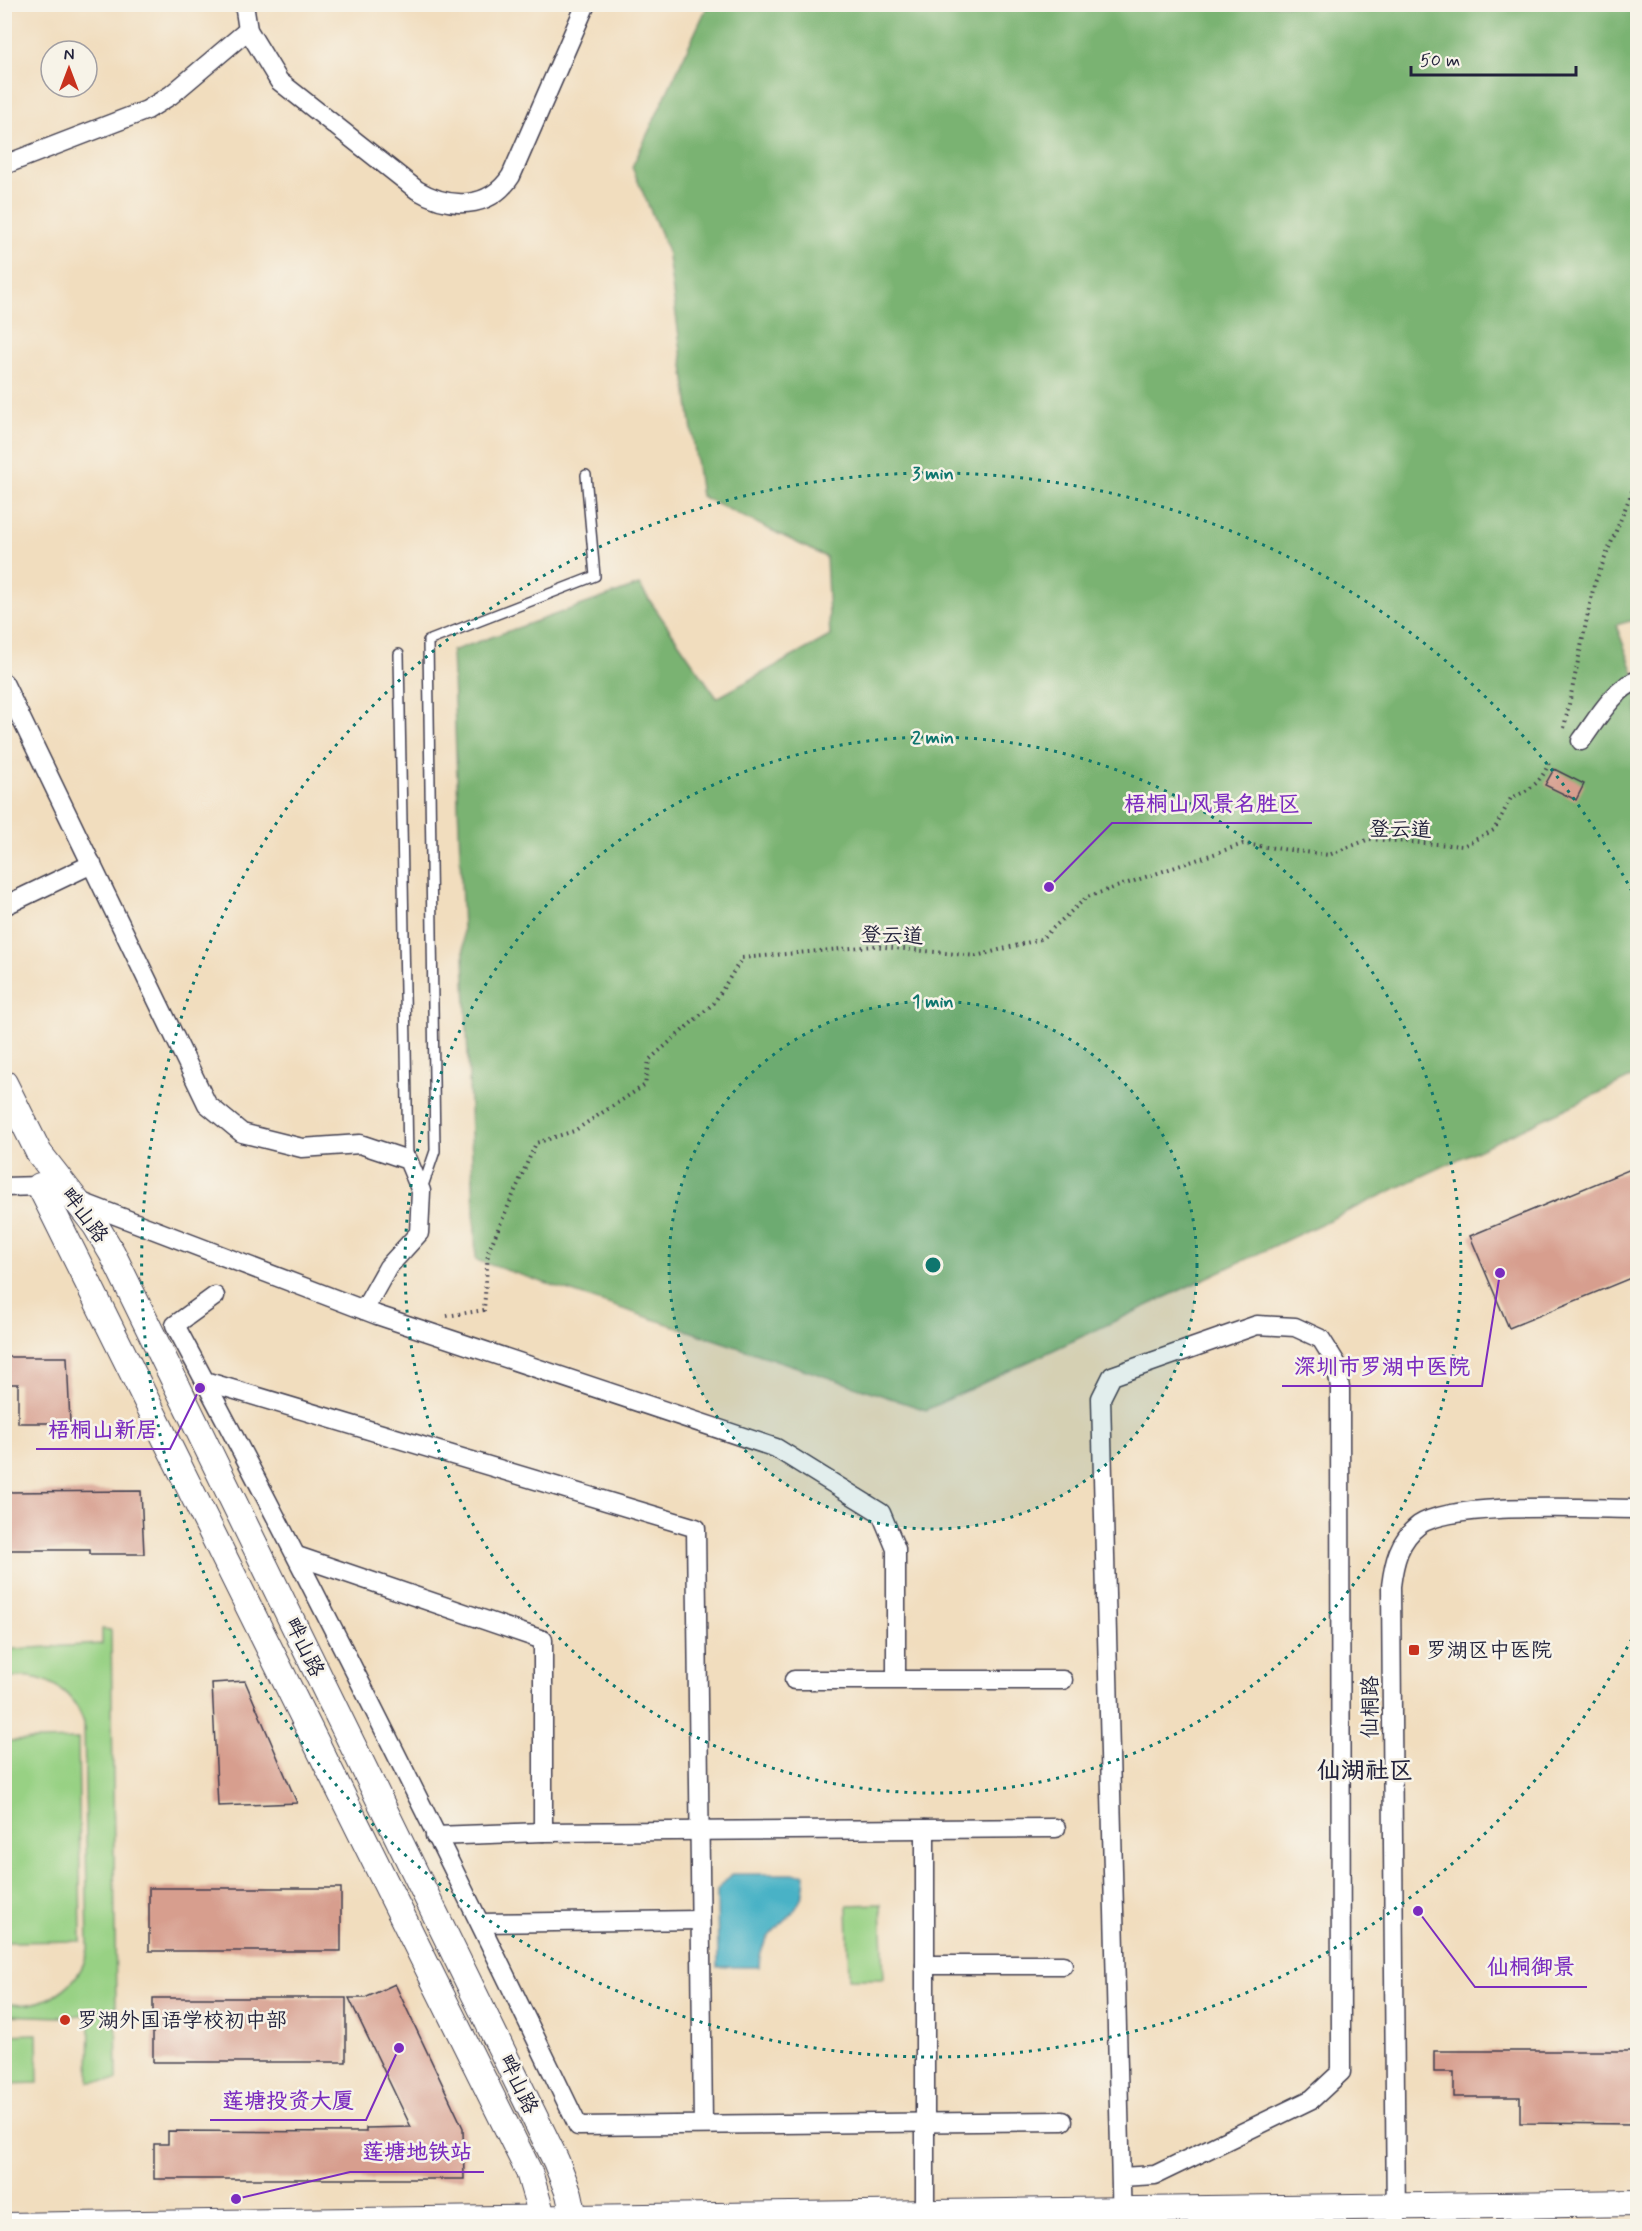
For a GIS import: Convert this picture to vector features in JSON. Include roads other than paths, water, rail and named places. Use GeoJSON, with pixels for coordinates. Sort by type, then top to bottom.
{"type":"FeatureCollection","features":[{"type":"Feature","properties":{"kind":"street"},"geometry":{"type":"LineString","coordinates":[[244,4],[248,30],[268,65],[293,94],[417,190],[430,198],[460,204],[491,197],[507,183],[586,4]]}},
{"type":"Feature","properties":{"kind":"street"},"geometry":{"type":"LineString","coordinates":[[4,165],[147,110],[171,95],[248,30]]}},
{"type":"Feature","properties":{"kind":"street"},"geometry":{"type":"LineString","coordinates":[[1581,741],[1609,704],[1630,683],[1638,680]]}},
{"type":"Feature","properties":{"kind":"street"},"geometry":{"type":"LineString","coordinates":[[4,683],[207,1104],[242,1133],[302,1148],[360,1144],[408,1161],[421,1191],[419,1233],[388,1267],[364,1310]]}},
{"type":"Feature","properties":{"kind":"street"},"geometry":{"type":"LineString","coordinates":[[4,906],[92,864]]}},
{"type":"Feature","properties":{"kind":"street","name":"畔山路"},"geometry":{"type":"LineString","coordinates":[[4,1083],[39,1153],[96,1226],[118,1263],[556,2161],[575,2221]]}},
{"type":"Feature","properties":{"kind":"street"},"geometry":{"type":"LineString","coordinates":[[4,1186],[40,1186]]}},
{"type":"Feature","properties":{"kind":"street","name":"畔山路"},"geometry":{"type":"LineString","coordinates":[[40,1186],[529,2172],[545,2222]]}},
{"type":"Feature","properties":{"kind":"street"},"geometry":{"type":"LineString","coordinates":[[74,1199],[364,1310],[776,1448],[881,1513],[896,1550],[896,1678]]}},
{"type":"Feature","properties":{"kind":"street"},"geometry":{"type":"LineString","coordinates":[[215,1296],[175,1325],[297,1556],[435,1836],[481,1923],[578,2126],[1063,2121]]}},
{"type":"Feature","properties":{"kind":"street"},"geometry":{"type":"LineString","coordinates":[[1121,2177],[1155,2175],[1312,2099],[1341,2072],[1340,1388],[1336,1363],[1321,1340],[1295,1327],[1257,1325],[1112,1376],[1101,1398],[1122,2218]]}},
{"type":"Feature","properties":{"kind":"street"},"geometry":{"type":"LineString","coordinates":[[205,1381],[696,1528],[703,2124]]}},
{"type":"Feature","properties":{"kind":"street","name":"仙桐路"},"geometry":{"type":"LineString","coordinates":[[1396,2216],[1391,1586],[1397,1554],[1405,1539],[1420,1525],[1456,1513],[1638,1509]]}},
{"type":"Feature","properties":{"kind":"street"},"geometry":{"type":"LineString","coordinates":[[297,1556],[543,1640],[543,1832]]}},
{"type":"Feature","properties":{"kind":"street"},"geometry":{"type":"LineString","coordinates":[[794,1680],[896,1678],[1063,1680]]}},
{"type":"Feature","properties":{"kind":"street"},"geometry":{"type":"LineString","coordinates":[[435,1836],[543,1832],[1056,1828]]}},
{"type":"Feature","properties":{"kind":"street"},"geometry":{"type":"LineString","coordinates":[[925,1829],[925,2219]]}},
{"type":"Feature","properties":{"kind":"street"},"geometry":{"type":"LineString","coordinates":[[481,1923],[699,1920]]}},
{"type":"Feature","properties":{"kind":"street"},"geometry":{"type":"LineString","coordinates":[[925,1965],[1063,1965]]}},
{"type":"Feature","properties":{"kind":"street"},"geometry":{"type":"LineString","coordinates":[[4,2226],[1396,2216],[1638,2203]]}},
{"type":"Feature","properties":{"kind":"lane"},"geometry":{"type":"LineString","coordinates":[[421,1191],[435,1151],[428,641],[595,576],[586,475]]}},
{"type":"Feature","properties":{"kind":"lane"},"geometry":{"type":"LineString","coordinates":[[399,654],[408,1161]]}},
{"type":"Feature","properties":{"kind":"water"},"geometry":{"type":"Polygon","coordinates":[[[732,1874],[805,1874],[803,1892],[798,1905],[767,1940],[761,1951],[759,1967],[718,1967],[717,1890],[732,1874]]]}},
{"type":"Feature","properties":{"kind":"place","name":"梧桐山风景名胜区"},"geometry":{"type":"Point","coordinates":[1049,887]}},
{"type":"Feature","properties":{"kind":"place","name":"深圳市罗湖中医院"},"geometry":{"type":"Point","coordinates":[1500,1273]}},
{"type":"Feature","properties":{"kind":"place","name":"梧桐山新居"},"geometry":{"type":"Point","coordinates":[200,1388]}},
{"type":"Feature","properties":{"kind":"place","name":"罗湖区中医院"},"geometry":{"type":"Point","coordinates":[1414,1650]}},
{"type":"Feature","properties":{"kind":"place","name":"仙桐御景"},"geometry":{"type":"Point","coordinates":[1418,1911]}},
{"type":"Feature","properties":{"kind":"place","name":"罗湖外国语学校初中部"},"geometry":{"type":"Point","coordinates":[65,2020]}},
{"type":"Feature","properties":{"kind":"place","name":"莲塘投资大厦"},"geometry":{"type":"Point","coordinates":[399,2048]}},
{"type":"Feature","properties":{"kind":"place","name":"莲塘地铁站"},"geometry":{"type":"Point","coordinates":[236,2199]}},
{"type":"Feature","properties":{"kind":"district","name":"仙湖社区"},"geometry":{"type":"Point","coordinates":[1365,1770]}}]}
